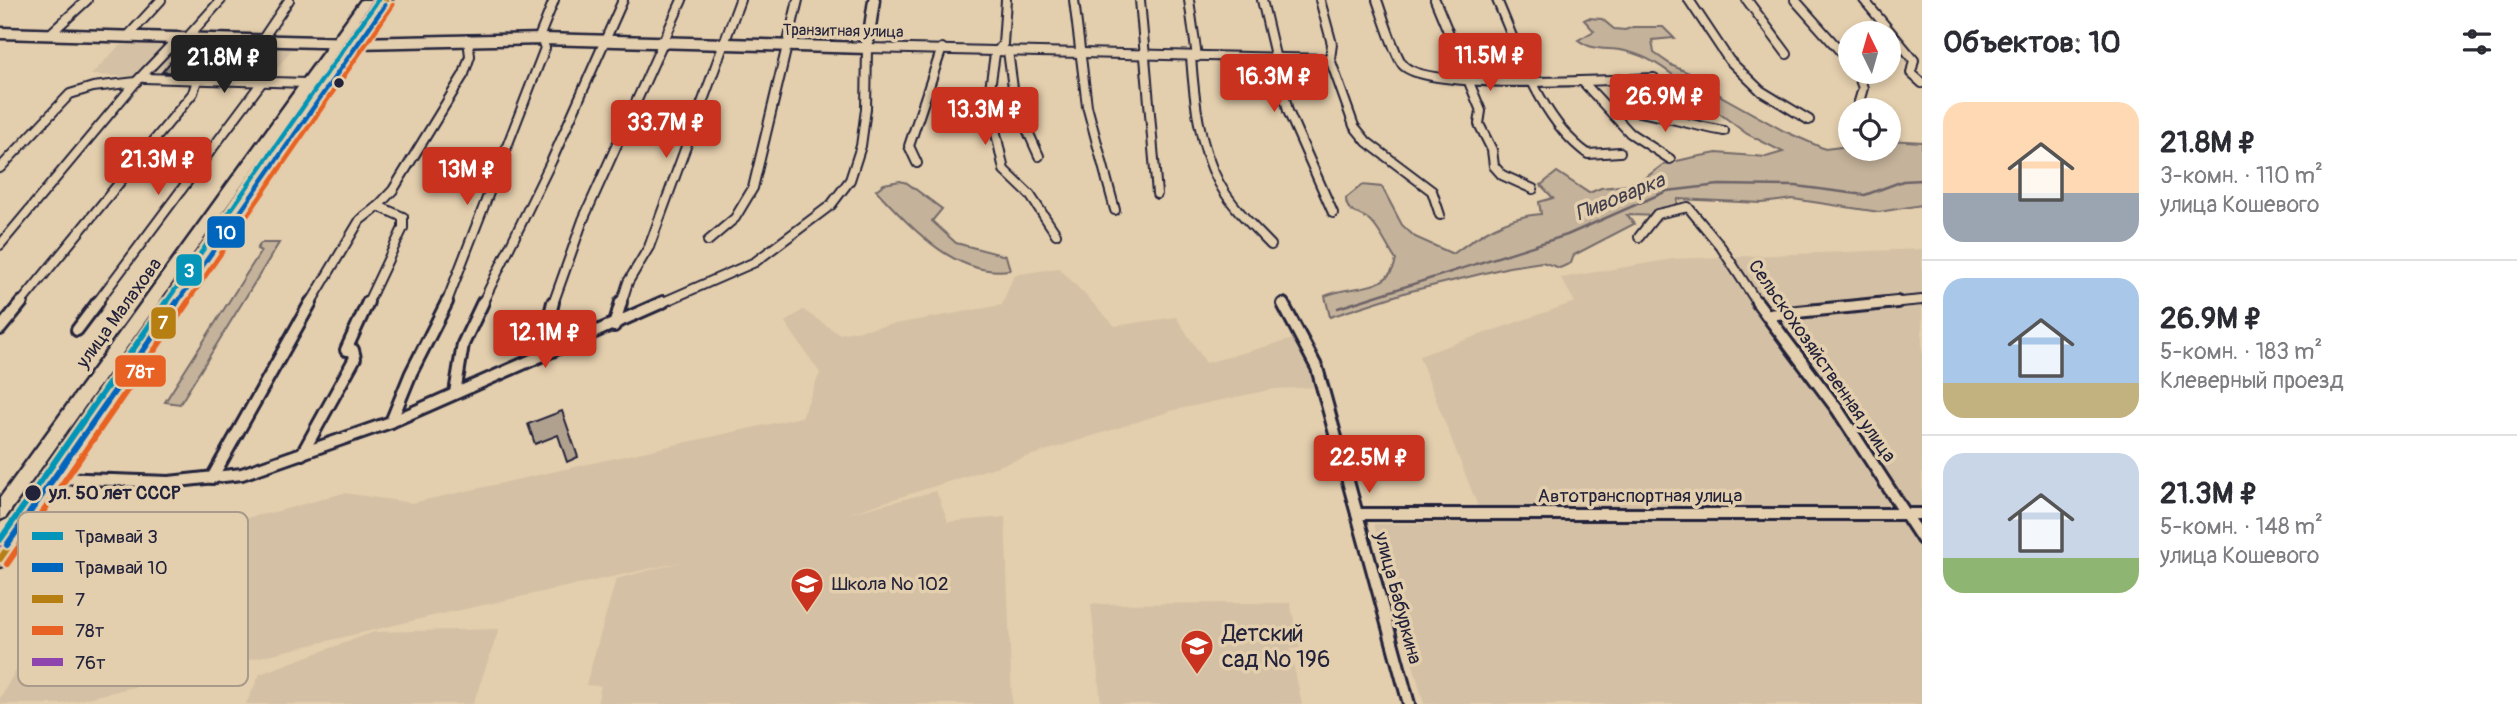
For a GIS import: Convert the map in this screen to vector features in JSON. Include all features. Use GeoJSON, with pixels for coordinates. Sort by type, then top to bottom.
{"type":"FeatureCollection","features":[{"type":"Feature","properties":{"kind":"main road","name":"улица Малахова"},"geometry":{"type":"LineString","coordinates":[[0,512],[367,0]]}},
{"type":"Feature","properties":{"kind":"main road"},"geometry":{"type":"LineString","coordinates":[[33,512],[386,0]]}},
{"type":"Feature","properties":{"kind":"main road"},"geometry":{"type":"LineString","coordinates":[[265,142],[288,143]]}},
{"type":"Feature","properties":{"kind":"main road"},"geometry":{"type":"LineString","coordinates":[[0,559],[18,533]]}},
{"type":"Feature","properties":{"kind":"street"},"geometry":{"type":"LineString","coordinates":[[50,34],[87,0]]}},
{"type":"Feature","properties":{"kind":"street"},"geometry":{"type":"LineString","coordinates":[[127,37],[161,0]]}},
{"type":"Feature","properties":{"kind":"street"},"geometry":{"type":"LineString","coordinates":[[0,245],[140,80],[221,0]]}},
{"type":"Feature","properties":{"kind":"street"},"geometry":{"type":"LineString","coordinates":[[262,40],[289,0]]}},
{"type":"Feature","properties":{"kind":"street"},"geometry":{"type":"LineString","coordinates":[[391,422],[471,241],[490,184],[545,48],[540,35],[554,0]]}},
{"type":"Feature","properties":{"kind":"street"},"geometry":{"type":"LineString","coordinates":[[455,393],[463,344],[552,160],[623,0]]}},
{"type":"Feature","properties":{"kind":"street"},"geometry":{"type":"LineString","coordinates":[[540,356],[546,320],[600,183],[666,43],[682,0]]}},
{"type":"Feature","properties":{"kind":"street"},"geometry":{"type":"LineString","coordinates":[[614,326],[628,282],[649,247],[740,0]]}},
{"type":"Feature","properties":{"kind":"street"},"geometry":{"type":"LineString","coordinates":[[708,241],[721,233],[748,202],[776,104],[798,0]]}},
{"type":"Feature","properties":{"kind":"street"},"geometry":{"type":"LineString","coordinates":[[57,478],[133,482],[243,474],[391,422],[755,262],[831,205],[850,180],[861,146],[866,109],[867,48],[874,0]]}},
{"type":"Feature","properties":{"kind":"street"},"geometry":{"type":"LineString","coordinates":[[1006,0],[1004,51],[1015,103],[1039,156]]}},
{"type":"Feature","properties":{"kind":"street"},"geometry":{"type":"LineString","coordinates":[[1074,0],[1077,54],[1089,124],[1115,210]]}},
{"type":"Feature","properties":{"kind":"street"},"geometry":{"type":"LineString","coordinates":[[1140,0],[1157,194]]}},
{"type":"Feature","properties":{"kind":"street"},"geometry":{"type":"LineString","coordinates":[[1189,0],[1199,114],[1215,175],[1237,208],[1271,245]]}},
{"type":"Feature","properties":{"kind":"street"},"geometry":{"type":"LineString","coordinates":[[1262,0],[1288,111],[1333,213]]}},
{"type":"Feature","properties":{"kind":"street"},"geometry":{"type":"LineString","coordinates":[[1320,0],[1332,44],[1331,60],[1354,126],[1367,142],[1432,191],[1440,215]]}},
{"type":"Feature","properties":{"kind":"street"},"geometry":{"type":"LineString","coordinates":[[1377,0],[1392,43],[1405,69],[1436,77],[1584,83],[1654,78]]}},
{"type":"Feature","properties":{"kind":"street"},"geometry":{"type":"LineString","coordinates":[[1435,0],[1481,111],[1479,124],[1492,150],[1494,166],[1502,175],[1533,189]]}},
{"type":"Feature","properties":{"kind":"street"},"geometry":{"type":"LineString","coordinates":[[1497,0],[1533,81],[1566,133],[1585,153],[1593,156],[1620,152]]}},
{"type":"Feature","properties":{"kind":"street"},"geometry":{"type":"LineString","coordinates":[[1689,0],[1730,60],[1761,91],[1808,120]]}},
{"type":"Feature","properties":{"kind":"street"},"geometry":{"type":"LineString","coordinates":[[1747,0],[1787,54]]}},
{"type":"Feature","properties":{"kind":"street"},"geometry":{"type":"LineString","coordinates":[[1795,0],[1838,48]]}},
{"type":"Feature","properties":{"kind":"street"},"geometry":{"type":"LineString","coordinates":[[1864,0],[1914,60],[1911,73],[1922,83]]}},
{"type":"Feature","properties":{"kind":"street","name":"Транзитная улица"},"geometry":{"type":"LineString","coordinates":[[0,33],[336,43],[542,39],[1331,60]]}},
{"type":"Feature","properties":{"kind":"street"},"geometry":{"type":"LineString","coordinates":[[212,478],[347,239],[360,220],[393,190],[464,74],[470,56],[468,39]]}},
{"type":"Feature","properties":{"kind":"street"},"geometry":{"type":"LineString","coordinates":[[917,163],[909,146],[942,48]]}},
{"type":"Feature","properties":{"kind":"street"},"geometry":{"type":"LineString","coordinates":[[1004,51],[995,54],[989,95],[1004,170],[1031,195],[1056,234]]}},
{"type":"Feature","properties":{"kind":"street"},"geometry":{"type":"LineString","coordinates":[[0,168],[70,94],[93,87],[140,80],[307,83]]}},
{"type":"Feature","properties":{"kind":"street"},"geometry":{"type":"LineString","coordinates":[[0,329],[193,93],[197,80]]}},
{"type":"Feature","properties":{"kind":"street"},"geometry":{"type":"LineString","coordinates":[[77,330],[262,82]]}},
{"type":"Feature","properties":{"kind":"street"},"geometry":{"type":"LineString","coordinates":[[1584,83],[1630,133],[1670,159]]}},
{"type":"Feature","properties":{"kind":"street"},"geometry":{"type":"LineString","coordinates":[[1608,108],[1633,108],[1676,122],[1724,131]]}},
{"type":"Feature","properties":{"kind":"street"},"geometry":{"type":"LineString","coordinates":[[302,454],[355,358],[356,353],[353,350],[345,350],[403,228],[403,217],[378,206]]}},
{"type":"Feature","properties":{"kind":"street","name":"Сельскохозяйственная улица"},"geometry":{"type":"LineString","coordinates":[[1639,237],[1657,214],[1688,207],[1721,247],[1837,410],[1922,539]]}},
{"type":"Feature","properties":{"kind":"street"},"geometry":{"type":"LineString","coordinates":[[1767,315],[1922,300]]}},
{"type":"Feature","properties":{"kind":"street","name":"улица Бабуркина"},"geometry":{"type":"LineString","coordinates":[[1283,304],[1317,368],[1409,704]]}},
{"type":"Feature","properties":{"kind":"street","name":"Автотранспортная улица"},"geometry":{"type":"LineString","coordinates":[[1357,514],[1922,514]]}},
{"type":"Feature","properties":{"kind":"shaded area"},"geometry":{"type":"Polygon","coordinates":[[[1602,19],[1614,29],[1625,30],[1633,27],[1663,27],[1674,38],[1652,40],[1654,53],[1673,66],[1703,79],[1721,96],[1784,131],[1825,149],[1838,147],[1838,161],[1901,161],[1901,141],[1922,142],[1922,205],[1879,212],[1793,199],[1762,203],[1678,199],[1677,205],[1665,216],[1627,215],[1634,224],[1574,255],[1571,263],[1560,268],[1542,262],[1509,267],[1407,292],[1330,317],[1325,296],[1377,283],[1392,271],[1396,260],[1372,223],[1346,203],[1346,198],[1362,185],[1382,187],[1402,225],[1415,237],[1453,254],[1505,222],[1541,214],[1539,202],[1553,198],[1541,185],[1557,172],[1589,193],[1601,188],[1637,184],[1664,164],[1690,158],[1717,153],[1766,157],[1783,152],[1747,134],[1711,107],[1683,94],[1683,83],[1649,60],[1625,51],[1590,46],[1578,40],[1594,31],[1584,20],[1602,19]]]}},
{"type":"Feature","properties":{"kind":"shaded area"},"geometry":{"type":"Polygon","coordinates":[[[120,45],[293,47],[267,82],[91,75],[120,45]]]}},
{"type":"Feature","properties":{"kind":"shaded area"},"geometry":{"type":"Polygon","coordinates":[[[900,181],[907,183],[942,209],[932,221],[956,243],[1006,256],[1010,270],[970,266],[918,233],[876,190],[884,184],[900,181]]]}},
{"type":"Feature","properties":{"kind":"shaded area"},"geometry":{"type":"Polygon","coordinates":[[[261,243],[279,243],[180,404],[165,402],[261,251],[257,249],[261,243]]]}},
{"type":"Feature","properties":{"kind":"shaded area"},"geometry":{"type":"Polygon","coordinates":[[[1922,249],[1922,704],[1424,704],[1374,524],[1484,522],[1419,356],[1575,302],[1561,278],[1673,259],[1922,249]]]}},
{"type":"Feature","properties":{"kind":"shaded area"},"geometry":{"type":"Polygon","coordinates":[[[1059,268],[1115,326],[1176,317],[1206,363],[1297,338],[1318,387],[1274,389],[1174,410],[847,514],[936,491],[948,522],[1005,517],[1012,704],[597,704],[601,686],[586,685],[616,579],[685,561],[248,660],[248,518],[344,493],[412,503],[802,417],[820,373],[785,322],[803,310],[839,334],[1002,305],[1014,275],[1059,268]]]}},
{"type":"Feature","properties":{"kind":"shaded area","name":"Детский сад № 196"},"geometry":{"type":"Polygon","coordinates":[[[1290,603],[1300,648],[1290,649],[1302,704],[1101,704],[1091,604],[1290,603]]]}},
{"type":"Feature","properties":{"kind":"shaded area"},"geometry":{"type":"Polygon","coordinates":[[[499,629],[473,704],[246,704],[260,674],[374,632],[499,629]]]}},
{"type":"Feature","properties":{"kind":"shaded area"},"geometry":{"type":"Polygon","coordinates":[[[18,666],[18,686],[138,686],[62,704],[0,704],[0,698],[18,666]]]}},
{"type":"Feature","properties":{"kind":"building"},"geometry":{"type":"Polygon","coordinates":[[[178,53],[273,61],[263,74],[162,72],[178,53]]]}},
{"type":"Feature","properties":{"kind":"building"},"geometry":{"type":"Polygon","coordinates":[[[562,411],[578,457],[567,462],[558,435],[535,444],[528,424],[562,411]]]}},
{"type":"Feature","properties":{"kind":"waterway","name":"Пивоварка"},"geometry":{"type":"LineString","coordinates":[[1338,308],[1567,235],[1667,191],[1719,185],[1796,186],[1865,195],[1903,181],[1922,180]]}},
{"type":"Feature","properties":{"kind":"tram line","name":"3"},"geometry":{"type":"LineString","coordinates":[[20,512],[378,0]]}},
{"type":"Feature","properties":{"kind":"tram line","name":"10"},"geometry":{"type":"LineString","coordinates":[[30,512],[385,5]]}},
{"type":"Feature","properties":{"kind":"tram line","name":"3"},"geometry":{"type":"LineString","coordinates":[[0,540],[18,514]]}},
{"type":"Feature","properties":{"kind":"tram line","name":"10"},"geometry":{"type":"LineString","coordinates":[[7,545],[18,529]]}},
{"type":"Feature","properties":{"kind":"transit line","name":"76т"},"geometry":{"type":"LineString","coordinates":[[22,512],[375,0]]}},
{"type":"Feature","properties":{"kind":"transit line","name":"7"},"geometry":{"type":"LineString","coordinates":[[32,512],[386,0]]}},
{"type":"Feature","properties":{"kind":"transit line","name":"78т"},"geometry":{"type":"LineString","coordinates":[[43,512],[393,5]]}},
{"type":"Feature","properties":{"kind":"transit line","name":"76т"},"geometry":{"type":"LineString","coordinates":[[0,544],[18,518]]}},
{"type":"Feature","properties":{"kind":"transit line","name":"7"},"geometry":{"type":"LineString","coordinates":[[0,559],[18,533]]}},
{"type":"Feature","properties":{"kind":"transit line","name":"78т"},"geometry":{"type":"LineString","coordinates":[[7,564],[18,548]]}},
{"type":"Feature","properties":{"kind":"place","name":"ул. 50 лет СССР"},"geometry":{"type":"Point","coordinates":[33,493]}},
{"type":"Feature","properties":{"kind":"place","name":"Школа № 102"},"geometry":{"type":"Point","coordinates":[807,614]}},
{"type":"Feature","properties":{"kind":"place","name":"Детский сад № 196"},"geometry":{"type":"Point","coordinates":[1197,676]}}]}
